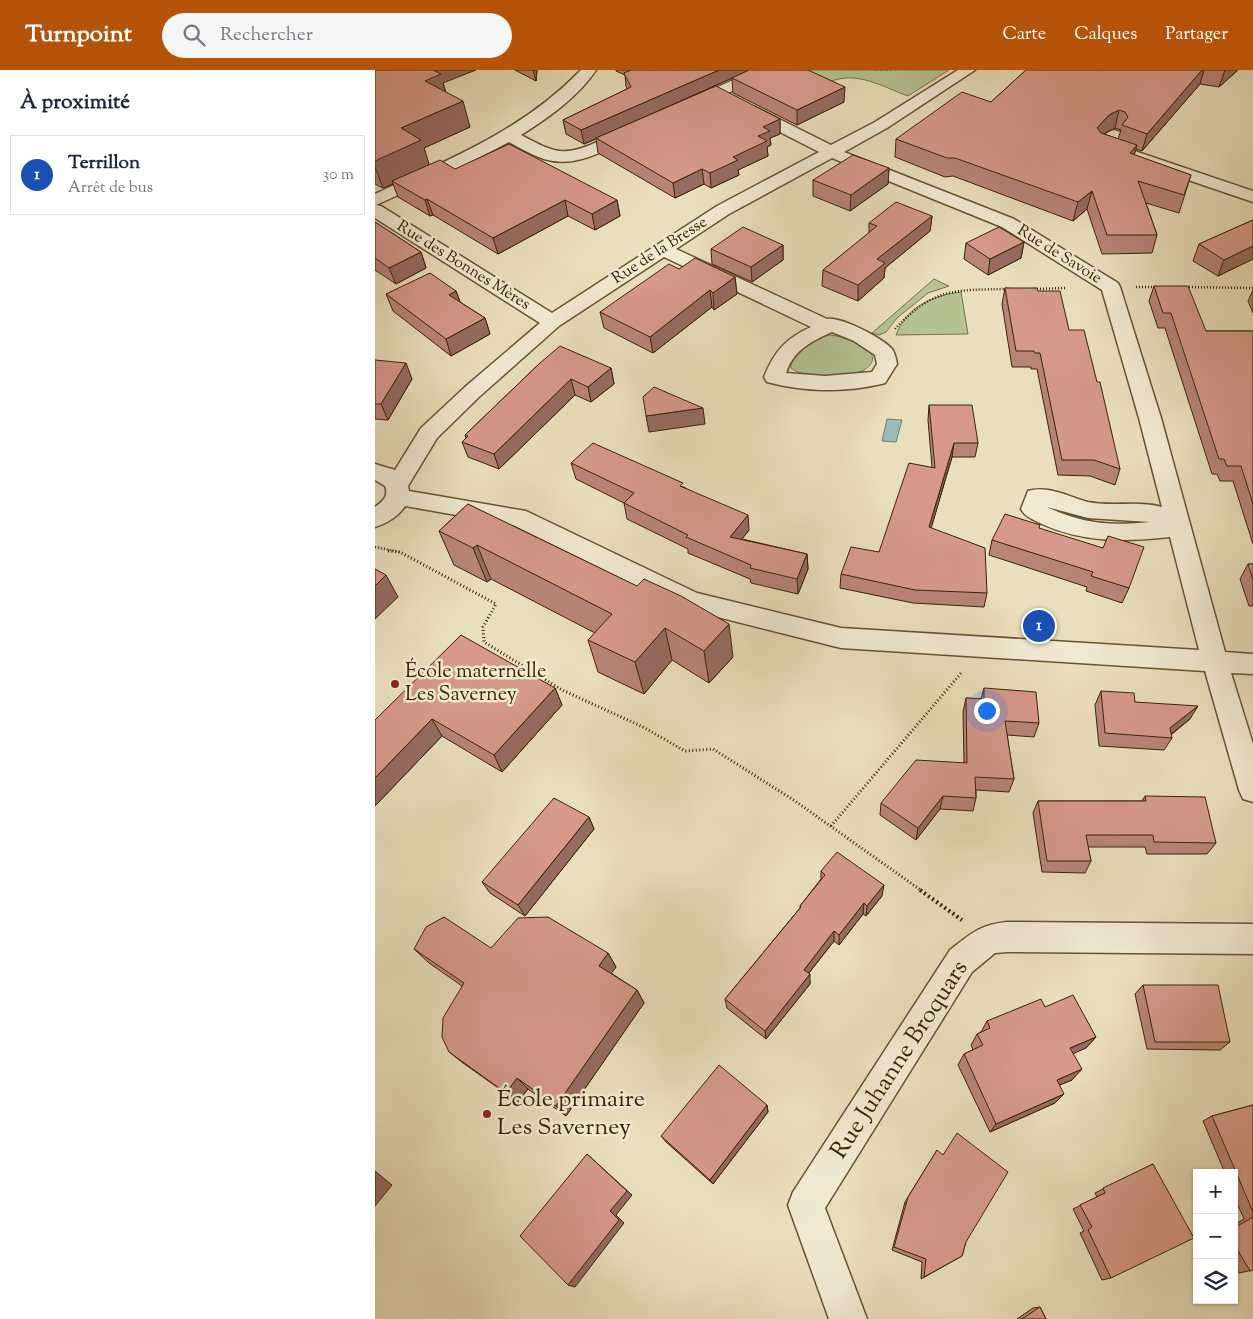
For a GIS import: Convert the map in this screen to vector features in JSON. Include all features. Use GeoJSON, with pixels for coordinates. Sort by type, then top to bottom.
{"type":"FeatureCollection","features":[{"type":"Feature","properties":{"kind":"street"},"geometry":{"type":"LineString","coordinates":[[375,200],[510,136],[552,106],[589,70]]}},
{"type":"Feature","properties":{"kind":"street"},"geometry":{"type":"LineString","coordinates":[[682,109],[767,70]]}},
{"type":"Feature","properties":{"kind":"street","name":"Rue de la Bresse"},"geometry":{"type":"LineString","coordinates":[[397,492],[429,433],[472,392],[552,322],[723,210],[881,125],[968,70]]}},
{"type":"Feature","properties":{"kind":"street","name":"Rue de Savoie"},"geometry":{"type":"LineString","coordinates":[[718,93],[852,162],[1008,223],[1111,287],[1147,408],[1215,662],[1253,790]]}},
{"type":"Feature","properties":{"kind":"street"},"geometry":{"type":"LineString","coordinates":[[510,136],[549,155],[559,157],[575,156],[647,125]]}},
{"type":"Feature","properties":{"kind":"street"},"geometry":{"type":"LineString","coordinates":[[1114,135],[1103,146],[1253,198]]}},
{"type":"Feature","properties":{"kind":"street","name":"Rue des Bonnes Mères"},"geometry":{"type":"LineString","coordinates":[[375,210],[552,322]]}},
{"type":"Feature","properties":{"kind":"street"},"geometry":{"type":"LineString","coordinates":[[662,249],[827,327]]}},
{"type":"Feature","properties":{"kind":"street"},"geometry":{"type":"LineString","coordinates":[[831,324],[861,337],[884,352],[887,364],[878,378],[826,382],[791,382],[774,377],[780,358],[798,340],[827,327],[831,324]]}},
{"type":"Feature","properties":{"kind":"street"},"geometry":{"type":"LineString","coordinates":[[375,472],[387,475],[393,480],[397,492],[387,511],[375,519]]}},
{"type":"Feature","properties":{"kind":"street"},"geometry":{"type":"LineString","coordinates":[[397,492],[519,517],[691,601],[841,638],[1253,664]]}},
{"type":"Feature","properties":{"kind":"street"},"geometry":{"type":"LineString","coordinates":[[1036,497],[1058,500],[1088,510],[1157,514],[1180,527],[1154,530],[1089,531],[1052,519],[1032,509],[1036,497]]}},
{"type":"Feature","properties":{"kind":"street"},"geometry":{"type":"LineString","coordinates":[[989,939],[1253,939]]}},
{"type":"Feature","properties":{"kind":"street","name":"Rue Juhanne Broquars"},"geometry":{"type":"LineString","coordinates":[[848,1319],[805,1205],[961,961],[989,939]]}},
{"type":"Feature","properties":{"kind":"path"},"geometry":{"type":"LineString","coordinates":[[875,70],[891,70]]}},
{"type":"Feature","properties":{"kind":"path"},"geometry":{"type":"LineString","coordinates":[[1031,289],[1166,287]]}},
{"type":"Feature","properties":{"kind":"path"},"geometry":{"type":"LineString","coordinates":[[1185,288],[1253,288]]}},
{"type":"Feature","properties":{"kind":"path"},"geometry":{"type":"LineString","coordinates":[[878,348],[909,312],[925,300],[953,290],[1012,289]]}},
{"type":"Feature","properties":{"kind":"path"},"geometry":{"type":"LineString","coordinates":[[375,547],[401,552],[496,604],[484,622],[481,633],[484,642],[537,676],[561,690],[643,727],[685,751],[713,749],[831,826],[989,939]]}},
{"type":"Feature","properties":{"kind":"path"},"geometry":{"type":"LineString","coordinates":[[831,826],[984,647]]}},
{"type":"Feature","properties":{"kind":"green space"},"geometry":{"type":"Polygon","coordinates":[[[798,70],[949,70],[908,96],[869,81],[850,78],[830,82],[798,70]]]}},
{"type":"Feature","properties":{"kind":"green space"},"geometry":{"type":"Polygon","coordinates":[[[934,279],[949,286],[928,293],[897,318],[886,332],[879,335],[872,333],[934,279]]]}},
{"type":"Feature","properties":{"kind":"green space"},"geometry":{"type":"Polygon","coordinates":[[[961,292],[968,334],[896,335],[907,317],[922,304],[941,296],[961,292]]]}},
{"type":"Feature","properties":{"kind":"green space"},"geometry":{"type":"Polygon","coordinates":[[[830,335],[845,338],[863,346],[872,357],[871,363],[864,370],[857,373],[838,376],[816,376],[797,372],[791,368],[791,359],[804,347],[818,338],[830,335]]]}},
{"type":"Feature","properties":{"kind":"water"},"geometry":{"type":"Polygon","coordinates":[[[887,419],[902,420],[896,442],[882,441],[887,419]]]}},
{"type":"Feature","properties":{"kind":"building"},"geometry":{"type":"Polygon","coordinates":[[[375,70],[433,70],[441,74],[425,81],[463,101],[401,128],[421,140],[375,161],[375,70]]]}},
{"type":"Feature","properties":{"kind":"building"},"geometry":{"type":"Polygon","coordinates":[[[631,70],[719,70],[581,130],[563,120],[631,87],[624,73],[631,70]]]}},
{"type":"Feature","properties":{"kind":"building"},"geometry":{"type":"Polygon","coordinates":[[[749,70],[808,70],[845,87],[797,110],[732,78],[749,70]]]}},
{"type":"Feature","properties":{"kind":"building"},"geometry":{"type":"Polygon","coordinates":[[[1026,70],[1202,70],[1147,134],[1122,125],[1128,117],[1125,112],[1119,110],[1109,115],[1097,128],[1101,133],[1137,145],[1130,153],[1191,175],[1184,195],[1138,181],[1157,235],[1107,235],[1092,191],[1078,202],[896,139],[962,92],[991,102],[1026,70]]]}},
{"type":"Feature","properties":{"kind":"building"},"geometry":{"type":"Polygon","coordinates":[[[716,86],[780,119],[763,127],[770,131],[758,136],[767,141],[733,157],[738,160],[710,173],[702,169],[673,183],[596,138],[716,86]]]}},
{"type":"Feature","properties":{"kind":"building"},"geometry":{"type":"Polygon","coordinates":[[[509,144],[617,200],[592,214],[565,200],[493,238],[427,199],[425,200],[392,181],[440,160],[455,169],[509,144]]]}},
{"type":"Feature","properties":{"kind":"building"},"geometry":{"type":"Polygon","coordinates":[[[853,155],[889,168],[851,195],[813,180],[853,155]]]}},
{"type":"Feature","properties":{"kind":"building"},"geometry":{"type":"Polygon","coordinates":[[[896,202],[932,216],[877,259],[885,263],[858,285],[823,270],[877,226],[869,223],[896,202]]]}},
{"type":"Feature","properties":{"kind":"building"},"geometry":{"type":"Polygon","coordinates":[[[1253,220],[1253,246],[1224,260],[1199,244],[1253,220]]]}},
{"type":"Feature","properties":{"kind":"building"},"geometry":{"type":"Polygon","coordinates":[[[375,222],[421,252],[389,268],[375,258],[375,222]]]}},
{"type":"Feature","properties":{"kind":"building"},"geometry":{"type":"Polygon","coordinates":[[[743,227],[783,245],[751,267],[711,249],[743,227]]]}},
{"type":"Feature","properties":{"kind":"building"},"geometry":{"type":"Polygon","coordinates":[[[999,227],[1024,242],[990,259],[966,243],[999,227]]]}},
{"type":"Feature","properties":{"kind":"building"},"geometry":{"type":"Polygon","coordinates":[[[695,258],[735,277],[713,293],[710,290],[650,337],[600,312],[669,264],[679,269],[695,258]]]}},
{"type":"Feature","properties":{"kind":"building"},"geometry":{"type":"Polygon","coordinates":[[[430,273],[456,291],[449,295],[485,318],[446,339],[386,294],[430,273]]]}},
{"type":"Feature","properties":{"kind":"building"},"geometry":{"type":"Polygon","coordinates":[[[1154,286],[1188,286],[1206,331],[1253,331],[1253,504],[1241,466],[1227,466],[1224,459],[1219,459],[1171,313],[1163,313],[1154,286]]]}},
{"type":"Feature","properties":{"kind":"building"},"geometry":{"type":"Polygon","coordinates":[[[1005,288],[1037,288],[1038,291],[1060,291],[1069,330],[1084,330],[1097,382],[1100,382],[1120,469],[1094,460],[1062,460],[1040,353],[1016,351],[1005,288]]]}},
{"type":"Feature","properties":{"kind":"building"},"geometry":{"type":"Polygon","coordinates":[[[560,346],[611,368],[588,387],[571,379],[494,454],[462,442],[468,436],[465,435],[560,346]]]}},
{"type":"Feature","properties":{"kind":"building"},"geometry":{"type":"Polygon","coordinates":[[[375,360],[406,363],[381,404],[375,404],[375,360]]]}},
{"type":"Feature","properties":{"kind":"building"},"geometry":{"type":"Polygon","coordinates":[[[654,387],[703,408],[646,416],[643,397],[654,387]]]}},
{"type":"Feature","properties":{"kind":"building"},"geometry":{"type":"Polygon","coordinates":[[[929,405],[972,405],[978,443],[954,443],[929,527],[985,548],[987,593],[915,590],[841,574],[851,547],[879,552],[909,463],[935,468],[929,405]]]}},
{"type":"Feature","properties":{"kind":"building"},"geometry":{"type":"Polygon","coordinates":[[[593,443],[683,483],[680,486],[748,515],[730,537],[807,554],[797,579],[750,568],[751,565],[686,537],[688,535],[624,503],[634,493],[571,463],[593,443]]]}},
{"type":"Feature","properties":{"kind":"building"},"geometry":{"type":"Polygon","coordinates":[[[468,504],[637,586],[644,579],[681,596],[729,624],[704,651],[665,628],[635,662],[588,640],[612,614],[477,545],[473,548],[439,531],[468,504]]]}},
{"type":"Feature","properties":{"kind":"building"},"geometry":{"type":"Polygon","coordinates":[[[1005,514],[1040,525],[1039,528],[1103,548],[1108,536],[1144,547],[1129,588],[1091,576],[1093,572],[992,540],[1005,514]]]}},
{"type":"Feature","properties":{"kind":"building"},"geometry":{"type":"Polygon","coordinates":[[[1248,564],[1253,564],[1253,580],[1248,564]]]}},
{"type":"Feature","properties":{"kind":"building"},"geometry":{"type":"Polygon","coordinates":[[[375,569],[386,575],[375,586],[375,569]]]}},
{"type":"Feature","properties":{"kind":"building"},"geometry":{"type":"Polygon","coordinates":[[[461,635],[555,688],[494,755],[432,719],[375,778],[375,720],[461,635]]]}},
{"type":"Feature","properties":{"kind":"building"},"geometry":{"type":"Polygon","coordinates":[[[984,688],[1036,692],[1039,723],[1005,721],[1014,779],[975,777],[976,798],[943,796],[918,828],[881,803],[916,760],[967,763],[966,698],[984,699],[984,688]]]}},
{"type":"Feature","properties":{"kind":"building"},"geometry":{"type":"Polygon","coordinates":[[[1101,691],[1134,693],[1135,702],[1198,706],[1170,728],[1172,738],[1105,733],[1101,691]]]}},
{"type":"Feature","properties":{"kind":"building"},"geometry":{"type":"Polygon","coordinates":[[[1145,796],[1205,797],[1216,843],[1154,842],[1153,835],[1086,835],[1091,861],[1047,861],[1038,801],[1146,801],[1145,796]]]}},
{"type":"Feature","properties":{"kind":"building"},"geometry":{"type":"Polygon","coordinates":[[[554,798],[589,817],[518,905],[482,882],[554,798]]]}},
{"type":"Feature","properties":{"kind":"building"},"geometry":{"type":"Polygon","coordinates":[[[837,852],[884,885],[867,906],[864,903],[839,935],[834,931],[804,970],[810,974],[765,1031],[725,999],[801,907],[825,875],[821,871],[837,852]]]}},
{"type":"Feature","properties":{"kind":"building"},"geometry":{"type":"Polygon","coordinates":[[[444,917],[491,948],[518,918],[548,917],[608,953],[599,966],[637,990],[556,1106],[517,1078],[506,1093],[449,1052],[442,1037],[443,1018],[464,983],[414,949],[426,927],[444,917]]]}},
{"type":"Feature","properties":{"kind":"building"},"geometry":{"type":"Polygon","coordinates":[[[1143,985],[1218,985],[1230,1042],[1155,1042],[1143,985]]]}},
{"type":"Feature","properties":{"kind":"building"},"geometry":{"type":"Polygon","coordinates":[[[1073,995],[1096,1037],[1070,1048],[1082,1069],[1057,1080],[1064,1094],[996,1124],[964,1054],[983,1045],[977,1034],[990,1028],[987,1021],[1041,999],[1045,1007],[1073,995]]]}},
{"type":"Feature","properties":{"kind":"building"},"geometry":{"type":"Polygon","coordinates":[[[719,1065],[767,1105],[710,1180],[661,1136],[719,1065]]]}},
{"type":"Feature","properties":{"kind":"building"},"geometry":{"type":"Polygon","coordinates":[[[1253,1105],[1253,1212],[1238,1177],[1238,1169],[1235,1169],[1212,1116],[1253,1105]]]}},
{"type":"Feature","properties":{"kind":"building"},"geometry":{"type":"Polygon","coordinates":[[[957,1133],[1008,1172],[966,1242],[962,1256],[924,1277],[926,1259],[894,1247],[908,1197],[937,1150],[943,1155],[957,1133]]]}},
{"type":"Feature","properties":{"kind":"building"},"geometry":{"type":"Polygon","coordinates":[[[587,1154],[627,1191],[610,1211],[619,1220],[568,1285],[520,1236],[587,1154]]]}},
{"type":"Feature","properties":{"kind":"building"},"geometry":{"type":"Polygon","coordinates":[[[1153,1164],[1193,1238],[1111,1278],[1088,1230],[1092,1227],[1080,1205],[1105,1193],[1103,1188],[1153,1164]]]}},
{"type":"Feature","properties":{"kind":"building"},"geometry":{"type":"Polygon","coordinates":[[[1253,1217],[1253,1270],[1250,1271],[1238,1251],[1238,1226],[1253,1217]]]}},
{"type":"Feature","properties":{"kind":"building"},"geometry":{"type":"Polygon","coordinates":[[[1040,1307],[1046,1319],[1022,1319],[1040,1307]]]}},
{"type":"Feature","properties":{"kind":"place","name":"Terrillon"},"geometry":{"type":"Point","coordinates":[1039,626]}},
{"type":"Feature","properties":{"kind":"place","name":"École maternelle Les Saverney"},"geometry":{"type":"Point","coordinates":[395,684]}},
{"type":"Feature","properties":{"kind":"place","name":"École primaire Les Saverney"},"geometry":{"type":"Point","coordinates":[487,1114]}}]}
